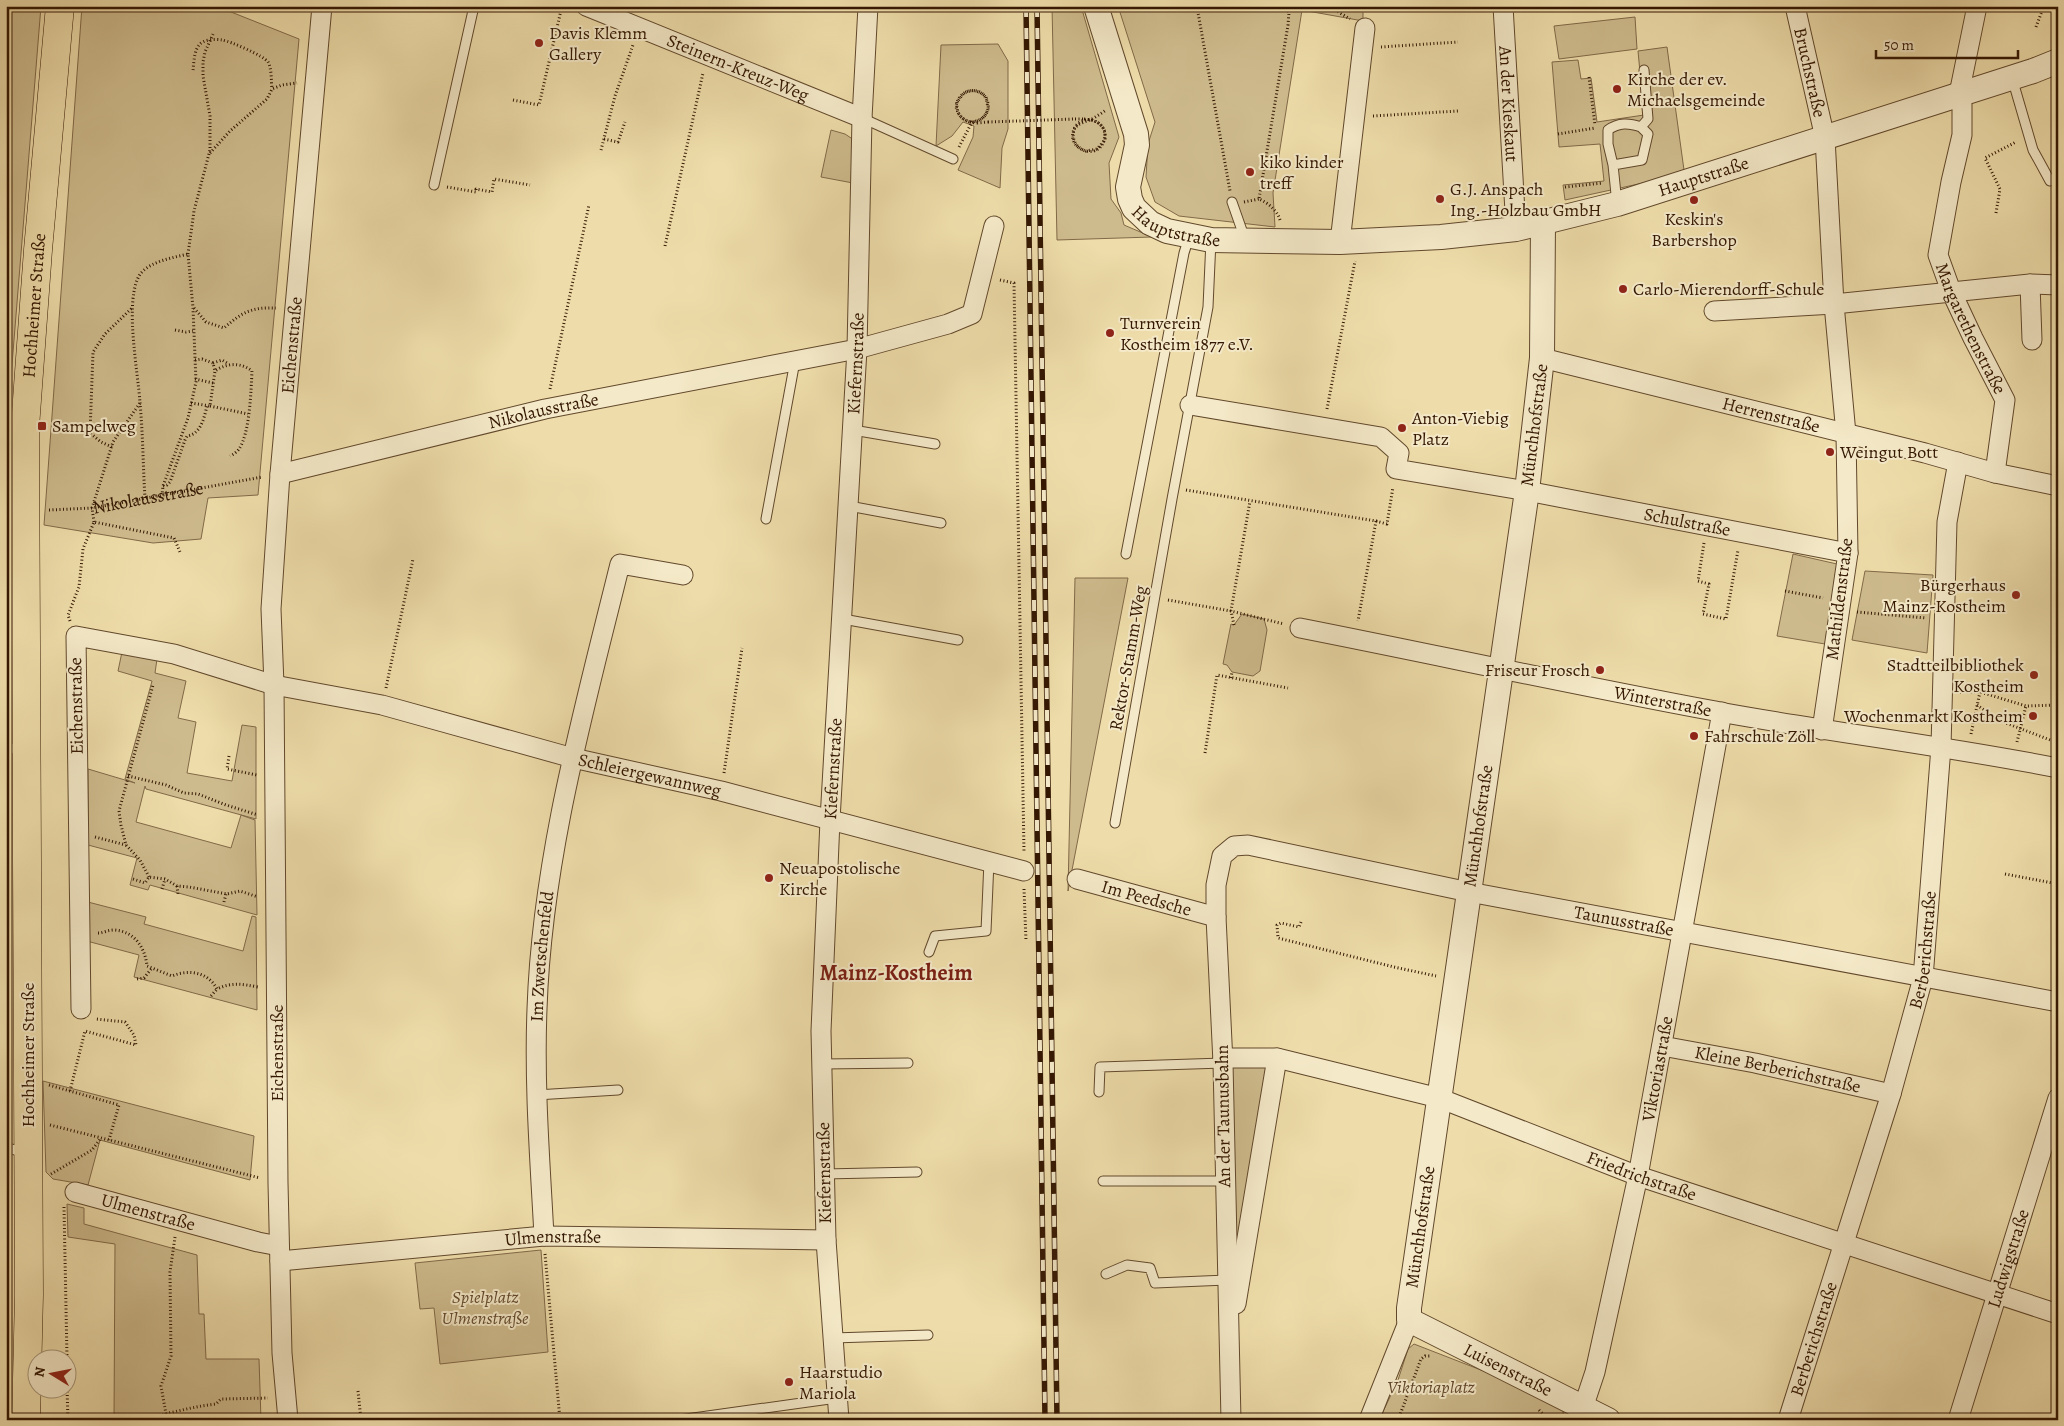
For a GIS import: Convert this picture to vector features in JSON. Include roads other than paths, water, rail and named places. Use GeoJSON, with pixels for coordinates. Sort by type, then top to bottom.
{"type":"FeatureCollection","features":[{"type":"Feature","properties":{"kind":"main road","name":"Hochheimer Straße"},"geometry":{"type":"LineString","coordinates":[[26,1420],[29,1295],[17,1150],[15,511],[25,427],[38,250],[60,6]]}},
{"type":"Feature","properties":{"kind":"main road","name":"Hochheimer Straße"},"geometry":{"type":"LineString","coordinates":[[6,1388],[29,1295]]}},
{"type":"Feature","properties":{"kind":"street","name":"Eichenstraße"},"geometry":{"type":"LineString","coordinates":[[288,1420],[282,1353],[279,1254],[274,685],[271,609],[280,474],[322,6]]}},
{"type":"Feature","properties":{"kind":"street","name":"Steinern-Kreuz-Weg"},"geometry":{"type":"LineString","coordinates":[[586,6],[862,118]]}},
{"type":"Feature","properties":{"kind":"street","name":"Kiefernstraße"},"geometry":{"type":"LineString","coordinates":[[838,1420],[826,1240],[821,1031],[830,820],[857,349],[862,118],[868,6]]}},
{"type":"Feature","properties":{"kind":"street","name":"Hauptstraße"},"geometry":{"type":"LineString","coordinates":[[1096,6],[1136,134],[1137,145],[1128,187],[1134,208],[1150,223],[1166,232],[1200,239],[1349,242],[1441,237],[1516,229],[1543,224],[1615,193],[1824,138],[2058,61]]}},
{"type":"Feature","properties":{"kind":"street","name":"An der Kieskaut"},"geometry":{"type":"LineString","coordinates":[[1503,6],[1516,229]]}},
{"type":"Feature","properties":{"kind":"street","name":"Bruchstraße"},"geometry":{"type":"LineString","coordinates":[[1795,6],[1824,138]]}},
{"type":"Feature","properties":{"kind":"street","name":"Margarethenstraße"},"geometry":{"type":"LineString","coordinates":[[1978,6],[1960,94],[1962,135],[1951,182],[1938,255],[1951,291],[2005,400],[1995,472]]}},
{"type":"Feature","properties":{"kind":"street"},"geometry":{"type":"LineString","coordinates":[[1349,242],[1355,116],[1366,28]]}},
{"type":"Feature","properties":{"kind":"street","name":"Mathildenstraße"},"geometry":{"type":"LineString","coordinates":[[1822,730],[1848,553],[1846,434],[1834,304],[1824,138]]}},
{"type":"Feature","properties":{"kind":"street","name":"Münchhofstraße"},"geometry":{"type":"LineString","coordinates":[[1369,1420],[1409,1320],[1409,1308],[1527,491],[1542,358],[1543,224]]}},
{"type":"Feature","properties":{"kind":"street","name":"Nikolausstraße"},"geometry":{"type":"LineString","coordinates":[[280,474],[545,409],[857,349],[948,324],[972,314],[994,226]]}},
{"type":"Feature","properties":{"kind":"street"},"geometry":{"type":"LineString","coordinates":[[2030,284],[2032,340]]}},
{"type":"Feature","properties":{"kind":"street"},"geometry":{"type":"LineString","coordinates":[[1714,311],[1834,304],[2030,284],[2058,285]]}},
{"type":"Feature","properties":{"kind":"street","name":"Herrenstraße"},"geometry":{"type":"LineString","coordinates":[[1542,358],[1995,472],[2058,486]]}},
{"type":"Feature","properties":{"kind":"street","name":"Schulstraße"},"geometry":{"type":"LineString","coordinates":[[1191,399],[1380,437],[1399,453],[1396,469],[1527,491],[1848,553]]}},
{"type":"Feature","properties":{"kind":"street","name":"Berberichstraße"},"geometry":{"type":"LineString","coordinates":[[1788,1420],[1844,1244],[1886,1093],[1923,978],[1941,747],[1947,522],[1958,462]]}},
{"type":"Feature","properties":{"kind":"street","name":"Im Zwetschenfeld"},"geometry":{"type":"LineString","coordinates":[[544,1236],[536,1095],[537,1008],[544,922],[555,845],[573,758],[620,564],[683,575]]}},
{"type":"Feature","properties":{"kind":"street","name":"Winterstraße"},"geometry":{"type":"LineString","coordinates":[[1300,628],[1722,712],[2058,768]]}},
{"type":"Feature","properties":{"kind":"street","name":"Eichenstraße"},"geometry":{"type":"LineString","coordinates":[[81,1009],[76,636],[174,654],[274,685]]}},
{"type":"Feature","properties":{"kind":"street","name":"Schleiergewannweg"},"geometry":{"type":"LineString","coordinates":[[274,685],[382,705],[573,758],[721,791],[1024,870]]}},
{"type":"Feature","properties":{"kind":"street","name":"Viktoriastraße"},"geometry":{"type":"LineString","coordinates":[[1580,1414],[1595,1372],[1638,1176],[1722,712]]}},
{"type":"Feature","properties":{"kind":"street","name":"Taunusstraße"},"geometry":{"type":"LineString","coordinates":[[1216,885],[1222,856],[1234,846],[1248,845],[1469,892],[2058,1002]]}},
{"type":"Feature","properties":{"kind":"street","name":"Im Peedsche"},"geometry":{"type":"LineString","coordinates":[[1077,879],[1216,917]]}},
{"type":"Feature","properties":{"kind":"street","name":"An der Taunusbahn"},"geometry":{"type":"LineString","coordinates":[[1216,885],[1223,1060],[1231,1420]]}},
{"type":"Feature","properties":{"kind":"street","name":"Kleine Berberichstraße"},"geometry":{"type":"LineString","coordinates":[[1662,1046],[1755,1063],[1886,1093]]}},
{"type":"Feature","properties":{"kind":"street","name":"An der Taunusbahn"},"geometry":{"type":"LineString","coordinates":[[1229,1347],[1277,1058]]}},
{"type":"Feature","properties":{"kind":"street","name":"Friedrichstraße"},"geometry":{"type":"LineString","coordinates":[[1223,1060],[1277,1058],[1439,1098],[1638,1176],[2058,1314]]}},
{"type":"Feature","properties":{"kind":"street","name":"Ludwigstraße"},"geometry":{"type":"LineString","coordinates":[[1958,1420],[2058,1098]]}},
{"type":"Feature","properties":{"kind":"street","name":"Ulmenstraße"},"geometry":{"type":"LineString","coordinates":[[75,1192],[258,1242],[279,1254],[544,1236],[826,1240]]}},
{"type":"Feature","properties":{"kind":"street","name":"Luisenstraße"},"geometry":{"type":"LineString","coordinates":[[1409,1320],[1580,1414],[1608,1420]]}},
{"type":"Feature","properties":{"kind":"lane"},"geometry":{"type":"LineString","coordinates":[[434,185],[474,6]]}},
{"type":"Feature","properties":{"kind":"lane"},"geometry":{"type":"LineString","coordinates":[[1641,127],[1648,119],[1644,70]]}},
{"type":"Feature","properties":{"kind":"lane"},"geometry":{"type":"LineString","coordinates":[[2012,77],[2033,150],[2050,181]]}},
{"type":"Feature","properties":{"kind":"lane"},"geometry":{"type":"LineString","coordinates":[[862,118],[953,159]]}},
{"type":"Feature","properties":{"kind":"lane"},"geometry":{"type":"LineString","coordinates":[[1613,165],[1642,160],[1648,134],[1641,127],[1630,123],[1615,125],[1608,130],[1608,144],[1613,165],[1615,193]]}},
{"type":"Feature","properties":{"kind":"lane"},"geometry":{"type":"LineString","coordinates":[[1232,202],[1245,239]]}},
{"type":"Feature","properties":{"kind":"lane"},"geometry":{"type":"LineString","coordinates":[[1191,399],[1208,307],[1200,239]]}},
{"type":"Feature","properties":{"kind":"lane"},"geometry":{"type":"LineString","coordinates":[[1126,554],[1184,253],[1200,239]]}},
{"type":"Feature","properties":{"kind":"lane"},"geometry":{"type":"LineString","coordinates":[[766,519],[795,361]]}},
{"type":"Feature","properties":{"kind":"lane","name":"Rektor-Stamm-Weg"},"geometry":{"type":"LineString","coordinates":[[1115,824],[1191,399]]}},
{"type":"Feature","properties":{"kind":"lane"},"geometry":{"type":"LineString","coordinates":[[853,430],[935,444]]}},
{"type":"Feature","properties":{"kind":"lane"},"geometry":{"type":"LineString","coordinates":[[848,506],[941,523]]}},
{"type":"Feature","properties":{"kind":"lane"},"geometry":{"type":"LineString","coordinates":[[842,619],[958,640]]}},
{"type":"Feature","properties":{"kind":"lane"},"geometry":{"type":"LineString","coordinates":[[930,952],[935,936],[986,931],[989,861]]}},
{"type":"Feature","properties":{"kind":"lane"},"geometry":{"type":"LineString","coordinates":[[1099,1092],[1100,1067],[1223,1060]]}},
{"type":"Feature","properties":{"kind":"lane"},"geometry":{"type":"LineString","coordinates":[[822,1064],[908,1063]]}},
{"type":"Feature","properties":{"kind":"lane"},"geometry":{"type":"LineString","coordinates":[[536,1095],[618,1090]]}},
{"type":"Feature","properties":{"kind":"lane"},"geometry":{"type":"LineString","coordinates":[[824,1174],[917,1172]]}},
{"type":"Feature","properties":{"kind":"lane"},"geometry":{"type":"LineString","coordinates":[[1103,1181],[1225,1181]]}},
{"type":"Feature","properties":{"kind":"lane"},"geometry":{"type":"LineString","coordinates":[[1106,1274],[1127,1264],[1150,1268],[1155,1284],[1227,1280]]}},
{"type":"Feature","properties":{"kind":"lane"},"geometry":{"type":"LineString","coordinates":[[833,1338],[928,1334]]}},
{"type":"Feature","properties":{"kind":"lane"},"geometry":{"type":"LineString","coordinates":[[678,1420],[837,1398]]}},
{"type":"Feature","properties":{"kind":"railway"},"geometry":{"type":"LineString","coordinates":[[1026,6],[1045,1420]]}},
{"type":"Feature","properties":{"kind":"railway"},"geometry":{"type":"LineString","coordinates":[[1037,6],[1057,1420]]}},
{"type":"Feature","properties":{"kind":"place","name":"Davis Klemm Gallery"},"geometry":{"type":"Point","coordinates":[539,43]}},
{"type":"Feature","properties":{"kind":"place","name":"Kirche der ev. Michaelsgemeinde"},"geometry":{"type":"Point","coordinates":[1617,89]}},
{"type":"Feature","properties":{"kind":"place","name":"kiko kinder treff"},"geometry":{"type":"Point","coordinates":[1250,172]}},
{"type":"Feature","properties":{"kind":"place","name":"G.J. Anspach Ing.-Holzbau GmbH"},"geometry":{"type":"Point","coordinates":[1440,199]}},
{"type":"Feature","properties":{"kind":"place","name":"Keskin's Barbershop"},"geometry":{"type":"Point","coordinates":[1694,200]}},
{"type":"Feature","properties":{"kind":"place","name":"Carlo-Mierendorff-Schule"},"geometry":{"type":"Point","coordinates":[1623,289]}},
{"type":"Feature","properties":{"kind":"place","name":"Turnverein Kostheim 1877 e.V."},"geometry":{"type":"Point","coordinates":[1110,333]}},
{"type":"Feature","properties":{"kind":"place","name":"Sampelweg"},"geometry":{"type":"Point","coordinates":[42,426]}},
{"type":"Feature","properties":{"kind":"place","name":"Anton-Viebig Platz"},"geometry":{"type":"Point","coordinates":[1402,428]}},
{"type":"Feature","properties":{"kind":"place","name":"Weingut Bott"},"geometry":{"type":"Point","coordinates":[1830,452]}},
{"type":"Feature","properties":{"kind":"place","name":"Bürgerhaus Mainz-Kostheim"},"geometry":{"type":"Point","coordinates":[2016,595]}},
{"type":"Feature","properties":{"kind":"place","name":"Friseur Frosch"},"geometry":{"type":"Point","coordinates":[1600,670]}},
{"type":"Feature","properties":{"kind":"place","name":"Stadtteilbibliothek Kostheim"},"geometry":{"type":"Point","coordinates":[2034,675]}},
{"type":"Feature","properties":{"kind":"place","name":"Wochenmarkt Kostheim"},"geometry":{"type":"Point","coordinates":[2033,716]}},
{"type":"Feature","properties":{"kind":"place","name":"Fahrschule Zöll"},"geometry":{"type":"Point","coordinates":[1694,736]}},
{"type":"Feature","properties":{"kind":"place","name":"Neuapostolische Kirche"},"geometry":{"type":"Point","coordinates":[769,878]}},
{"type":"Feature","properties":{"kind":"place","name":"Haarstudio Mariola"},"geometry":{"type":"Point","coordinates":[789,1382]}},
{"type":"Feature","properties":{"kind":"district","name":"Mainz-Kostheim"},"geometry":{"type":"Point","coordinates":[896,972]}},
{"type":"Feature","properties":{"kind":"park label","name":"Spielplatz Ulmenstraße"},"geometry":{"type":"Point","coordinates":[485,1307]}},
{"type":"Feature","properties":{"kind":"park label","name":"Viktoriaplatz"},"geometry":{"type":"Point","coordinates":[1431,1387]}}]}
